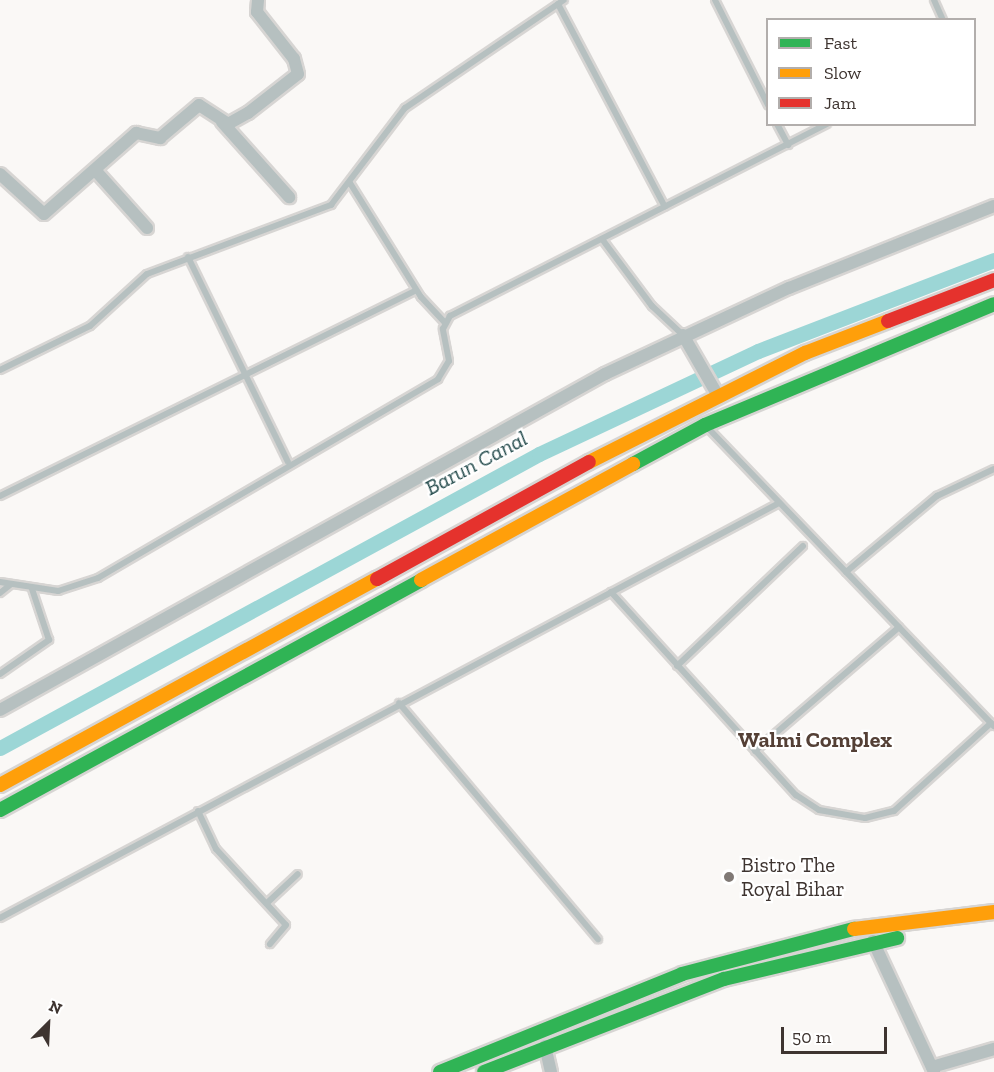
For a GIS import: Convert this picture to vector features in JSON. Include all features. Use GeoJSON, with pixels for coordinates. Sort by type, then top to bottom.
{"type":"FeatureCollection","features":[{"type":"Feature","properties":{"kind":"highway"},"geometry":{"type":"LineString","coordinates":[[0,785],[713,388],[994,280]]}},
{"type":"Feature","properties":{"kind":"highway"},"geometry":{"type":"LineString","coordinates":[[0,810],[705,425],[994,304]]}},
{"type":"Feature","properties":{"kind":"highway"},"geometry":{"type":"LineString","coordinates":[[440,1072],[682,974],[857,928],[994,912]]}},
{"type":"Feature","properties":{"kind":"highway"},"geometry":{"type":"LineString","coordinates":[[484,1072],[545,1046],[724,979],[873,941],[994,927]]}},
{"type":"Feature","properties":{"kind":"street"},"geometry":{"type":"LineString","coordinates":[[222,122],[248,113],[298,74],[294,59],[257,12],[258,0]]}},
{"type":"Feature","properties":{"kind":"street"},"geometry":{"type":"LineString","coordinates":[[0,174],[44,214],[130,136],[160,138],[191,108],[205,108],[222,122],[289,197]]}},
{"type":"Feature","properties":{"kind":"street"},"geometry":{"type":"LineString","coordinates":[[95,170],[147,228]]}},
{"type":"Feature","properties":{"kind":"street"},"geometry":{"type":"LineString","coordinates":[[0,710],[687,340],[994,206]]}},
{"type":"Feature","properties":{"kind":"street"},"geometry":{"type":"LineString","coordinates":[[687,340],[713,388]]}},
{"type":"Feature","properties":{"kind":"street"},"geometry":{"type":"LineString","coordinates":[[873,941],[933,1070],[994,1049]]}},
{"type":"Feature","properties":{"kind":"street"},"geometry":{"type":"LineString","coordinates":[[545,1046],[551,1072]]}},
{"type":"Feature","properties":{"kind":"lane"},"geometry":{"type":"LineString","coordinates":[[715,0],[766,101]]}},
{"type":"Feature","properties":{"kind":"lane"},"geometry":{"type":"LineString","coordinates":[[934,0],[942,18]]}},
{"type":"Feature","properties":{"kind":"lane"},"geometry":{"type":"LineString","coordinates":[[0,370],[78,334],[138,279],[188,257],[316,213],[350,183],[405,108],[561,2],[666,207]]}},
{"type":"Feature","properties":{"kind":"lane"},"geometry":{"type":"LineString","coordinates":[[778,126],[788,145]]}},
{"type":"Feature","properties":{"kind":"lane"},"geometry":{"type":"LineString","coordinates":[[444,322],[788,145],[814,128]]}},
{"type":"Feature","properties":{"kind":"lane"},"geometry":{"type":"LineString","coordinates":[[0,582],[32,589],[88,584],[288,462],[438,379],[449,361],[444,322],[416,290],[350,183]]}},
{"type":"Feature","properties":{"kind":"lane"},"geometry":{"type":"LineString","coordinates":[[602,239],[647,300],[687,340]]}},
{"type":"Feature","properties":{"kind":"lane"},"geometry":{"type":"LineString","coordinates":[[188,257],[288,462]]}},
{"type":"Feature","properties":{"kind":"lane"},"geometry":{"type":"LineString","coordinates":[[0,496],[416,290]]}},
{"type":"Feature","properties":{"kind":"lane"},"geometry":{"type":"LineString","coordinates":[[611,592],[796,795],[819,810],[849,818],[879,817],[922,791],[992,725],[705,425]]}},
{"type":"Feature","properties":{"kind":"lane"},"geometry":{"type":"LineString","coordinates":[[846,572],[937,496],[994,469]]}},
{"type":"Feature","properties":{"kind":"lane"},"geometry":{"type":"LineString","coordinates":[[0,918],[399,703],[779,503]]}},
{"type":"Feature","properties":{"kind":"lane"},"geometry":{"type":"LineString","coordinates":[[677,666],[803,546]]}},
{"type":"Feature","properties":{"kind":"lane"},"geometry":{"type":"LineString","coordinates":[[0,593],[10,585]]}},
{"type":"Feature","properties":{"kind":"lane"},"geometry":{"type":"LineString","coordinates":[[0,674],[50,640],[32,589]]}},
{"type":"Feature","properties":{"kind":"lane"},"geometry":{"type":"LineString","coordinates":[[755,751],[899,627]]}},
{"type":"Feature","properties":{"kind":"lane"},"geometry":{"type":"LineString","coordinates":[[399,703],[598,939]]}},
{"type":"Feature","properties":{"kind":"lane"},"geometry":{"type":"LineString","coordinates":[[198,811],[216,849],[286,925],[270,944]]}},
{"type":"Feature","properties":{"kind":"lane"},"geometry":{"type":"LineString","coordinates":[[267,903],[298,874]]}},
{"type":"Feature","properties":{"kind":"waterway","name":"Barun Canal"},"geometry":{"type":"LineString","coordinates":[[0,748],[539,454],[758,351],[994,260]]}},
{"type":"Feature","properties":{"kind":"traffic: fast"},"geometry":{"type":"LineString","coordinates":[[633,464],[705,425],[994,304]]}},
{"type":"Feature","properties":{"kind":"traffic: fast"},"geometry":{"type":"LineString","coordinates":[[0,810],[421,580]]}},
{"type":"Feature","properties":{"kind":"traffic: fast"},"geometry":{"type":"LineString","coordinates":[[440,1072],[682,974],[854,929]]}},
{"type":"Feature","properties":{"kind":"traffic: fast"},"geometry":{"type":"LineString","coordinates":[[484,1072],[724,979],[897,938]]}},
{"type":"Feature","properties":{"kind":"traffic: slow"},"geometry":{"type":"LineString","coordinates":[[589,462],[805,353],[888,321]]}},
{"type":"Feature","properties":{"kind":"traffic: slow"},"geometry":{"type":"LineString","coordinates":[[421,580],[633,464]]}},
{"type":"Feature","properties":{"kind":"traffic: slow"},"geometry":{"type":"LineString","coordinates":[[0,785],[377,579]]}},
{"type":"Feature","properties":{"kind":"traffic: slow"},"geometry":{"type":"LineString","coordinates":[[854,929],[994,912]]}},
{"type":"Feature","properties":{"kind":"traffic: jam"},"geometry":{"type":"LineString","coordinates":[[888,321],[994,280]]}},
{"type":"Feature","properties":{"kind":"traffic: jam"},"geometry":{"type":"LineString","coordinates":[[377,579],[589,462]]}},
{"type":"Feature","properties":{"kind":"place","name":"Bistro The Royal Bihar"},"geometry":{"type":"Point","coordinates":[729,877]}},
{"type":"Feature","properties":{"kind":"district","name":"Walmi Complex"},"geometry":{"type":"Point","coordinates":[815,740]}}]}
